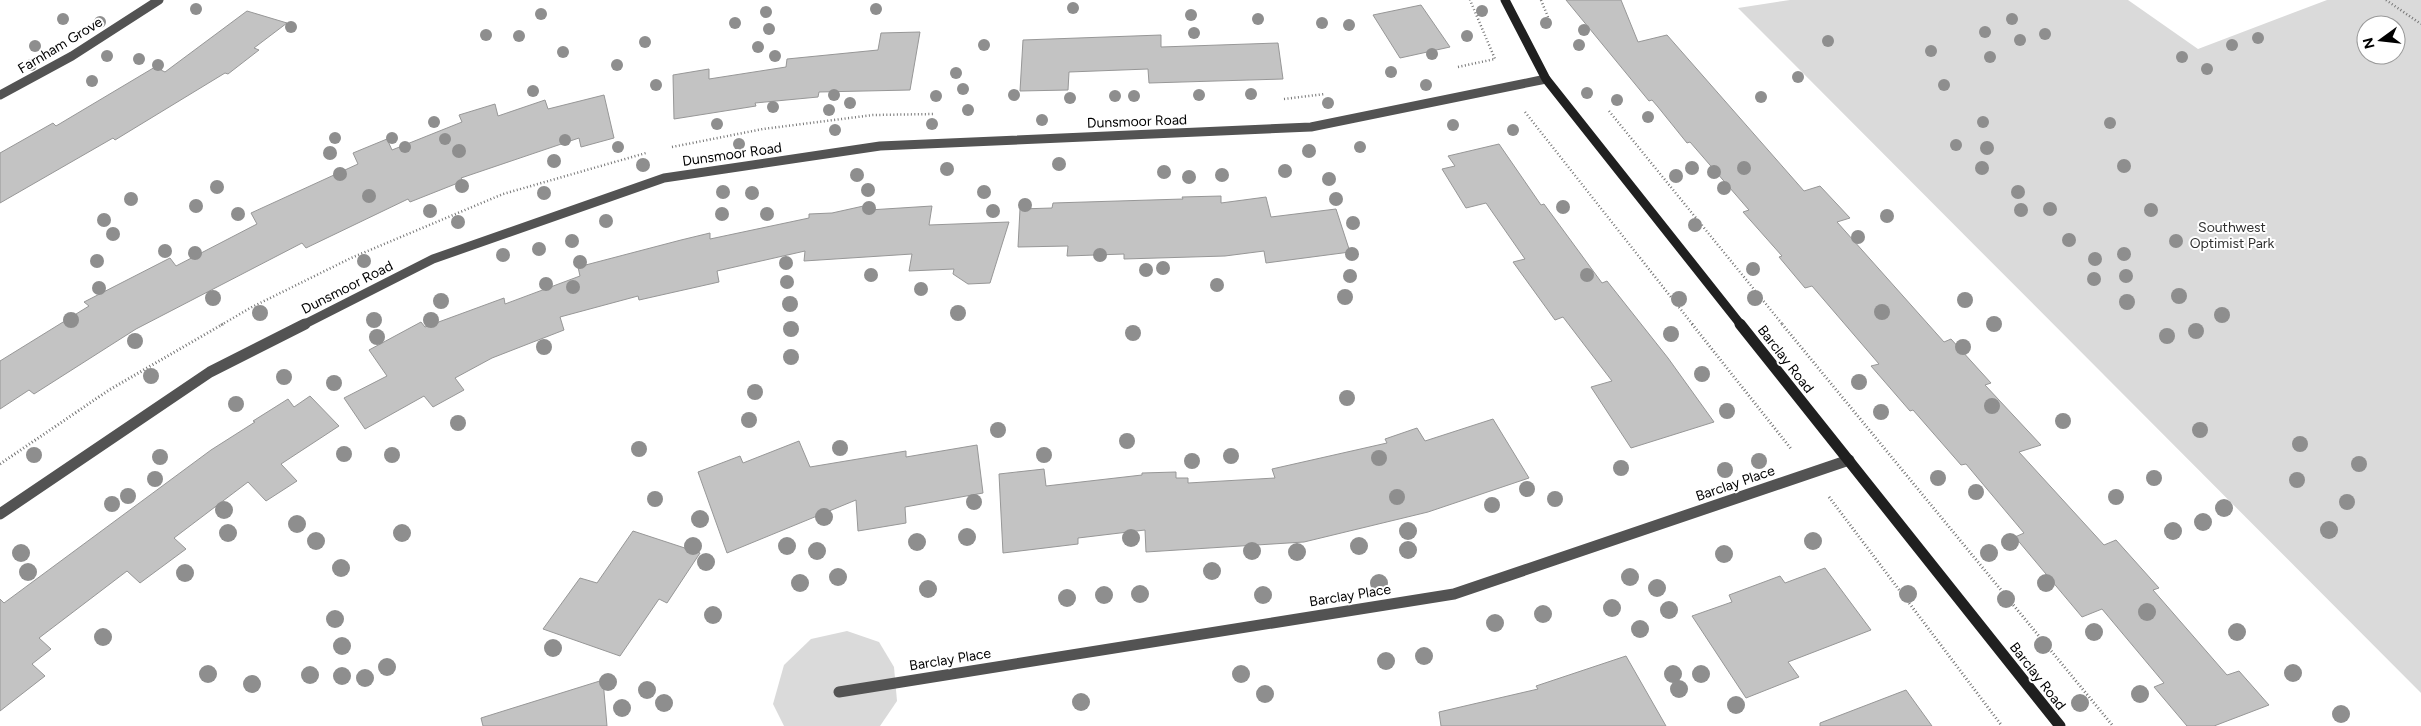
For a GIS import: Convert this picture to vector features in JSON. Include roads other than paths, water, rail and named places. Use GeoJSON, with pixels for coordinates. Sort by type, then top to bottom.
{"type":"FeatureCollection","features":[{"type":"Feature","properties":{"kind":"street","name":"Farnham Grove"},"geometry":{"type":"LineString","coordinates":[[0,95],[72,56],[159,0]]}},
{"type":"Feature","properties":{"kind":"street","name":"Barclay Road"},"geometry":{"type":"LineString","coordinates":[[1505,0],[1546,79],[2060,726]]}},
{"type":"Feature","properties":{"kind":"street","name":"Dunsmoor Road"},"geometry":{"type":"LineString","coordinates":[[0,514],[210,372],[432,258],[664,178],[880,146],[1311,127],[1546,79]]}},
{"type":"Feature","properties":{"kind":"street","name":"Barclay Place"},"geometry":{"type":"LineString","coordinates":[[839,692],[1454,594],[1849,460]]}},
{"type":"Feature","properties":{"kind":"park label","name":"Southwest Optimist Park"},"geometry":{"type":"Point","coordinates":[2232,236]}}]}
